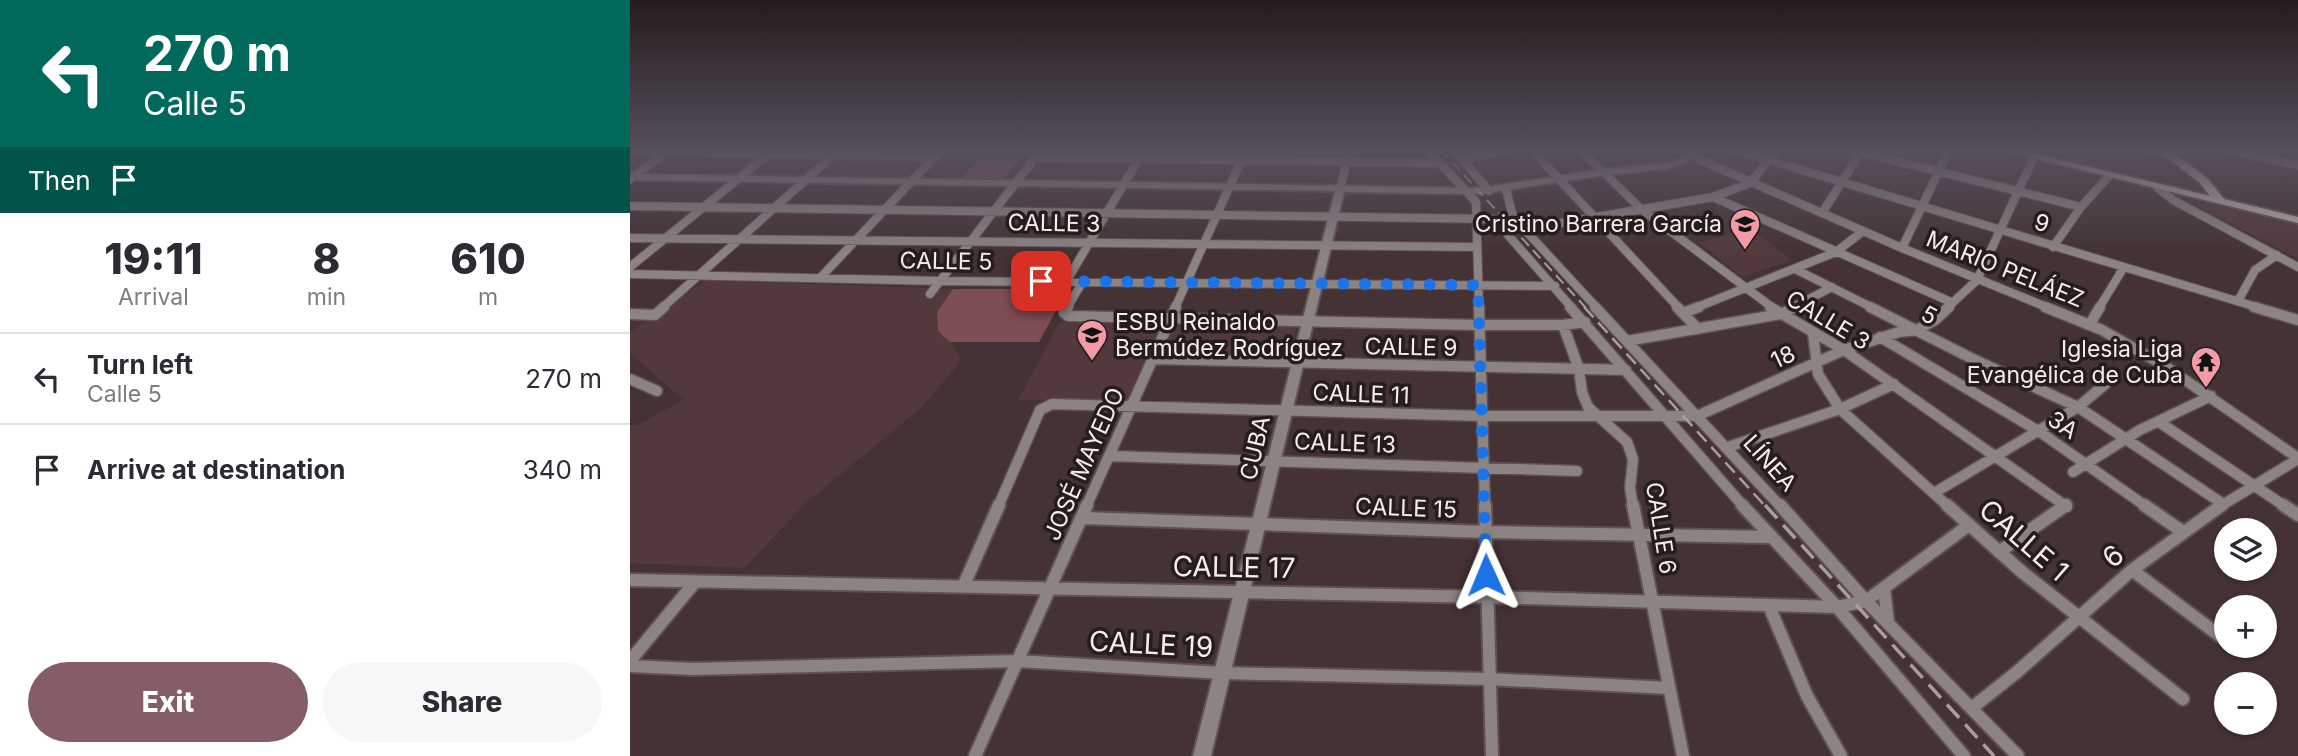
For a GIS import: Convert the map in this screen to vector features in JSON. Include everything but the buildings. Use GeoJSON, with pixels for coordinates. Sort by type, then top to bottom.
{"type":"FeatureCollection","features":[{"type":"Feature","properties":{"kind":"main road"},"geometry":{"type":"LineString","coordinates":[[2149,185],[2298,220]]}},
{"type":"Feature","properties":{"kind":"main road"},"geometry":{"type":"LineString","coordinates":[[2207,185],[2221,202]]}},
{"type":"Feature","properties":{"kind":"street"},"geometry":{"type":"LineString","coordinates":[[630,267],[729,185]]}},
{"type":"Feature","properties":{"kind":"street"},"geometry":{"type":"LineString","coordinates":[[630,314],[655,315],[800,185]]}},
{"type":"Feature","properties":{"kind":"street"},"geometry":{"type":"LineString","coordinates":[[821,277],[908,185]]}},
{"type":"Feature","properties":{"kind":"street"},"geometry":{"type":"LineString","coordinates":[[930,293],[1015,185]]}},
{"type":"Feature","properties":{"kind":"street"},"geometry":{"type":"LineString","coordinates":[[1084,185],[1465,191],[1481,195],[1524,185]]}},
{"type":"Feature","properties":{"kind":"street","name":"CUBA"},"geometry":{"type":"LineString","coordinates":[[1202,756],[1340,185]]}},
{"type":"Feature","properties":{"kind":"street"},"geometry":{"type":"LineString","coordinates":[[1460,185],[1465,191]]}},
{"type":"Feature","properties":{"kind":"street"},"geometry":{"type":"LineString","coordinates":[[1476,185],[1481,195],[1476,219],[1492,756]]}},
{"type":"Feature","properties":{"kind":"street"},"geometry":{"type":"LineString","coordinates":[[1563,185],[1698,329]]}},
{"type":"Feature","properties":{"kind":"street","name":"CALLE 3"},"geometry":{"type":"LineString","coordinates":[[1618,185],[1641,209],[1746,290],[1781,314],[1844,350],[2068,506],[1999,552]]}},
{"type":"Feature","properties":{"kind":"street"},"geometry":{"type":"LineString","coordinates":[[1526,229],[1713,197],[1744,185]]}},
{"type":"Feature","properties":{"kind":"street","name":"MARIO PELÁEZ"},"geometry":{"type":"LineString","coordinates":[[1755,185],[1977,280],[2090,324],[2165,366],[2298,459]]}},
{"type":"Feature","properties":{"kind":"street"},"geometry":{"type":"LineString","coordinates":[[1822,213],[1841,185]]}},
{"type":"Feature","properties":{"kind":"street","name":"9"},"geometry":{"type":"LineString","coordinates":[[1851,185],[2298,320]]}},
{"type":"Feature","properties":{"kind":"street"},"geometry":{"type":"LineString","coordinates":[[1902,248],[1932,185]]}},
{"type":"Feature","properties":{"kind":"street"},"geometry":{"type":"LineString","coordinates":[[1994,185],[2081,207]]}},
{"type":"Feature","properties":{"kind":"street","name":"18"},"geometry":{"type":"LineString","coordinates":[[1697,416],[1844,350],[1880,337],[1917,330],[1935,320],[1977,280],[2002,231],[2020,185]]}},
{"type":"Feature","properties":{"kind":"street"},"geometry":{"type":"LineString","coordinates":[[2053,247],[2081,207],[2101,185]]}},
{"type":"Feature","properties":{"kind":"street"},"geometry":{"type":"LineString","coordinates":[[1066,282],[1123,186]]}},
{"type":"Feature","properties":{"kind":"street","name":"JOSÉ MAYEDO"},"geometry":{"type":"LineString","coordinates":[[975,756],[1230,187]]}},
{"type":"Feature","properties":{"kind":"street"},"geometry":{"type":"LineString","coordinates":[[2157,187],[2173,200],[2298,267]]}},
{"type":"Feature","properties":{"kind":"street","name":"LÍNEA"},"geometry":{"type":"LineString","coordinates":[[1506,188],[1513,216],[1728,447],[1866,601],[1973,707],[2018,756]]}},
{"type":"Feature","properties":{"kind":"street"},"geometry":{"type":"LineString","coordinates":[[1713,197],[1951,302]]}},
{"type":"Feature","properties":{"kind":"street"},"geometry":{"type":"LineString","coordinates":[[630,206],[1476,219]]}},
{"type":"Feature","properties":{"kind":"street","name":"LÍNEA"},"geometry":{"type":"LineString","coordinates":[[1476,219],[1494,219],[1555,286],[1770,537],[1837,607],[1964,756]]}},
{"type":"Feature","properties":{"kind":"street"},"geometry":{"type":"LineString","coordinates":[[1683,313],[1836,253],[1863,231]]}},
{"type":"Feature","properties":{"kind":"street","name":"CALLE 3"},"geometry":{"type":"LineString","coordinates":[[630,238],[1477,247]]}},
{"type":"Feature","properties":{"kind":"street"},"geometry":{"type":"LineString","coordinates":[[2238,302],[2255,270],[2277,255]]}},
{"type":"Feature","properties":{"kind":"street"},"geometry":{"type":"LineString","coordinates":[[2090,324],[2124,267]]}},
{"type":"Feature","properties":{"kind":"street","name":"5"},"geometry":{"type":"LineString","coordinates":[[1797,270],[2078,407],[2223,504]]}},
{"type":"Feature","properties":{"kind":"street","name":"CALLE 5"},"geometry":{"type":"LineString","coordinates":[[630,274],[940,281],[1555,286]]}},
{"type":"Feature","properties":{"kind":"street"},"geometry":{"type":"LineString","coordinates":[[1083,282],[1064,313],[1068,316],[1479,325],[1563,325],[1585,322]]}},
{"type":"Feature","properties":{"kind":"street"},"geometry":{"type":"LineString","coordinates":[[1627,341],[1781,314],[1832,287]]}},
{"type":"Feature","properties":{"kind":"street","name":"CALLE 6"},"geometry":{"type":"LineString","coordinates":[[1563,325],[1588,407],[1627,442],[1633,459],[1630,488],[1637,534],[1683,756]]}},
{"type":"Feature","properties":{"kind":"street","name":"CALLE 1"},"geometry":{"type":"LineString","coordinates":[[1814,334],[1816,363],[1825,390],[1840,409],[1999,552],[2183,699]]}},
{"type":"Feature","properties":{"kind":"street","name":"3A"},"geometry":{"type":"LineString","coordinates":[[1880,337],[2040,432],[2183,532]]}},
{"type":"Feature","properties":{"kind":"street","name":"CALLE 9"},"geometry":{"type":"LineString","coordinates":[[1154,359],[1626,370]]}},
{"type":"Feature","properties":{"kind":"street"},"geometry":{"type":"LineString","coordinates":[[1934,492],[2040,432],[2078,407],[2115,376]]}},
{"type":"Feature","properties":{"kind":"street"},"geometry":{"type":"LineString","coordinates":[[630,379],[657,391]]}},
{"type":"Feature","properties":{"kind":"street"},"geometry":{"type":"LineString","coordinates":[[1728,447],[1840,409],[1894,384]]}},
{"type":"Feature","properties":{"kind":"street"},"geometry":{"type":"LineString","coordinates":[[2073,472],[2127,439],[2211,396]]}},
{"type":"Feature","properties":{"kind":"street","name":"CALLE 11"},"geometry":{"type":"LineString","coordinates":[[962,587],[1040,410],[1052,404],[1482,416],[1697,416]]}},
{"type":"Feature","properties":{"kind":"street"},"geometry":{"type":"LineString","coordinates":[[2159,422],[2298,515]]}},
{"type":"Feature","properties":{"kind":"street","name":"CALLE 13"},"geometry":{"type":"LineString","coordinates":[[1110,456],[1577,471]]}},
{"type":"Feature","properties":{"kind":"street","name":"6"},"geometry":{"type":"LineString","coordinates":[[1973,707],[2080,618],[2132,570],[2223,504],[2298,459]]}},
{"type":"Feature","properties":{"kind":"street","name":"CALLE 15"},"geometry":{"type":"LineString","coordinates":[[1083,518],[1485,532],[1770,537]]}},
{"type":"Feature","properties":{"kind":"street"},"geometry":{"type":"LineString","coordinates":[[1866,601],[1969,525]]}},
{"type":"Feature","properties":{"kind":"street"},"geometry":{"type":"LineString","coordinates":[[2132,570],[2214,632]]}},
{"type":"Feature","properties":{"kind":"street","name":"CALLE 17"},"geometry":{"type":"LineString","coordinates":[[630,580],[1486,597],[1769,606],[1837,607],[1866,601]]}},
{"type":"Feature","properties":{"kind":"street"},"geometry":{"type":"LineString","coordinates":[[630,664],[695,582]]}},
{"type":"Feature","properties":{"kind":"street"},"geometry":{"type":"LineString","coordinates":[[1884,588],[1888,622]]}},
{"type":"Feature","properties":{"kind":"street"},"geometry":{"type":"LineString","coordinates":[[1769,606],[1807,696],[1840,756]]}},
{"type":"Feature","properties":{"kind":"street","name":"CALLE 19"},"geometry":{"type":"LineString","coordinates":[[630,664],[693,669],[1017,661],[1222,673],[1488,679],[1669,688]]}},
{"type":"Feature","properties":{"kind":"shaded area"},"geometry":{"type":"Polygon","coordinates":[[[2184,199],[2298,224],[2298,259],[2184,199]]]}},
{"type":"Feature","properties":{"kind":"shaded area","name":"Cristino Barrera García"},"geometry":{"type":"Polygon","coordinates":[[[1750,228],[1792,260],[1742,277],[1699,243],[1750,228]]]}},
{"type":"Feature","properties":{"kind":"shaded area"},"geometry":{"type":"Polygon","coordinates":[[[706,280],[953,289],[937,312],[938,330],[962,360],[922,407],[806,503],[744,568],[630,563],[630,425],[637,425],[683,400],[630,353],[630,332],[706,280]]]}},
{"type":"Feature","properties":{"kind":"shaded area"},"geometry":{"type":"Polygon","coordinates":[[[953,289],[1068,289],[1039,342],[950,342],[938,331],[937,312],[953,289]]]}},
{"type":"Feature","properties":{"kind":"shaded area"},"geometry":{"type":"Polygon","coordinates":[[[1177,322],[1298,324],[1289,357],[1163,354],[1177,322]]]}},
{"type":"Feature","properties":{"kind":"shaded area","name":"ESBU Reinaldo Bermúdez Rodríguez"},"geometry":{"type":"Polygon","coordinates":[[[1059,323],[1161,324],[1129,400],[1018,400],[1059,323]]]}},
{"type":"Feature","properties":{"kind":"railway"},"geometry":{"type":"LineString","coordinates":[[1473,185],[1586,308]]}},
{"type":"Feature","properties":{"kind":"railway"},"geometry":{"type":"LineString","coordinates":[[1584,307],[1766,507]]}},
{"type":"Feature","properties":{"kind":"railway"},"geometry":{"type":"LineString","coordinates":[[1765,505],[1994,756]]}},
{"type":"Feature","properties":{"kind":"place","name":"Cristino Barrera García"},"geometry":{"type":"Point","coordinates":[1745,251]}},
{"type":"Feature","properties":{"kind":"place","name":"ESBU Reinaldo Bermúdez Rodríguez"},"geometry":{"type":"Point","coordinates":[1092,362]}},
{"type":"Feature","properties":{"kind":"place","name":"Iglesia Liga Evangélica de Cuba"},"geometry":{"type":"Point","coordinates":[2206,389]}},
{"type":"Feature","properties":{"kind":"route"},"geometry":{"type":"LineString","coordinates":[[1041,281],[1478,285],[1486,575]]}}]}
